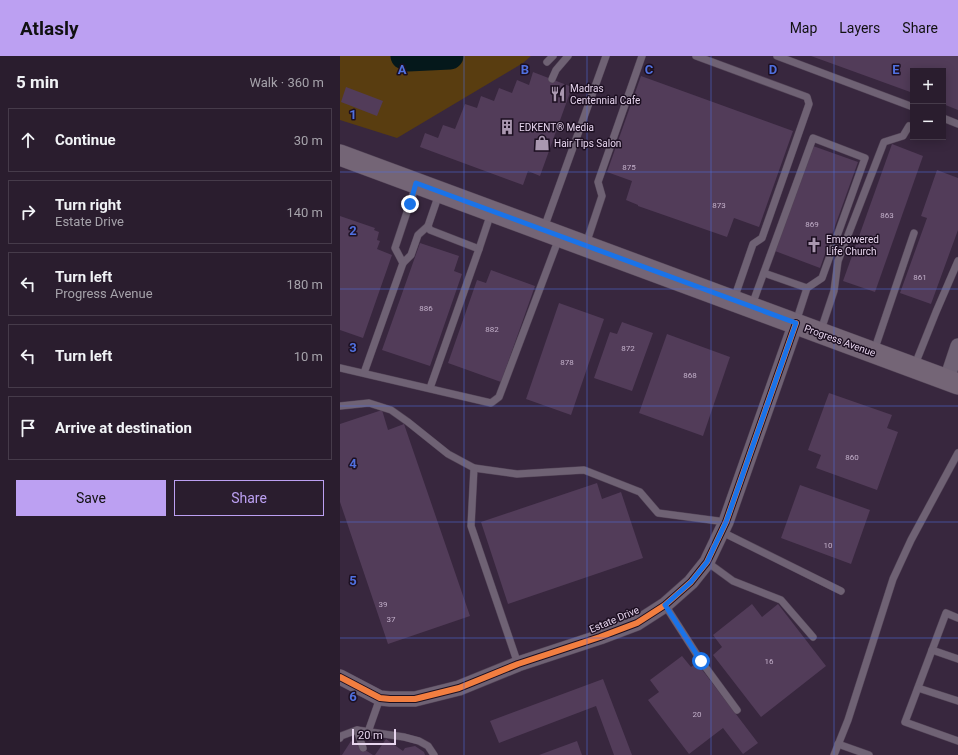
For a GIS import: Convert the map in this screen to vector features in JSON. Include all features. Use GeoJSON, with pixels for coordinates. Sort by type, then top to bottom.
{"type":"FeatureCollection","features":[{"type":"Feature","properties":{"kind":"main road","name":"Progress Avenue"},"geometry":{"type":"LineString","coordinates":[[340,155],[952,381]]}},
{"type":"Feature","properties":{"kind":"street","name":"Estate Drive"},"geometry":{"type":"LineString","coordinates":[[340,677],[380,698],[415,698],[459,688],[518,664],[600,637],[636,623],[665,605],[691,582],[707,562],[724,527],[796,323]]}},
{"type":"Feature","properties":{"kind":"street"},"geometry":{"type":"LineString","coordinates":[[952,381],[958,346]]}},
{"type":"Feature","properties":{"kind":"lane"},"geometry":{"type":"LineString","coordinates":[[547,62],[552,56]]}},
{"type":"Feature","properties":{"kind":"lane"},"geometry":{"type":"LineString","coordinates":[[552,79],[556,70],[568,56]]}},
{"type":"Feature","properties":{"kind":"lane"},"geometry":{"type":"LineString","coordinates":[[340,368],[491,403],[499,397],[552,233],[606,56]]}},
{"type":"Feature","properties":{"kind":"lane"},"geometry":{"type":"LineString","coordinates":[[585,246],[602,196],[598,182],[642,56]]}},
{"type":"Feature","properties":{"kind":"lane"},"geometry":{"type":"LineString","coordinates":[[696,56],[807,97],[809,104],[762,238],[753,244],[742,304]]}},
{"type":"Feature","properties":{"kind":"lane"},"geometry":{"type":"LineString","coordinates":[[777,56],[910,106]]}},
{"type":"Feature","properties":{"kind":"lane"},"geometry":{"type":"LineString","coordinates":[[946,119],[958,124]]}},
{"type":"Feature","properties":{"kind":"lane"},"geometry":{"type":"LineString","coordinates":[[820,332],[834,290],[838,261],[884,142],[903,136],[909,126]]}},
{"type":"Feature","properties":{"kind":"lane"},"geometry":{"type":"LineString","coordinates":[[742,304],[764,273],[812,138],[865,158],[822,278],[807,288],[796,323]]}},
{"type":"Feature","properties":{"kind":"lane"},"geometry":{"type":"LineString","coordinates":[[403,263],[395,248],[416,183]]}},
{"type":"Feature","properties":{"kind":"lane"},"geometry":{"type":"LineString","coordinates":[[364,373],[403,263],[411,255],[418,235],[428,226],[439,192]]}},
{"type":"Feature","properties":{"kind":"lane"},"geometry":{"type":"LineString","coordinates":[[430,388],[492,211]]}},
{"type":"Feature","properties":{"kind":"lane"},"geometry":{"type":"LineString","coordinates":[[428,226],[430,230],[478,249]]}},
{"type":"Feature","properties":{"kind":"lane"},"geometry":{"type":"LineString","coordinates":[[874,352],[914,233]]}},
{"type":"Feature","properties":{"kind":"lane"},"geometry":{"type":"LineString","coordinates":[[914,367],[958,261]]}},
{"type":"Feature","properties":{"kind":"lane"},"geometry":{"type":"LineString","coordinates":[[764,273],[807,288]]}},
{"type":"Feature","properties":{"kind":"lane"},"geometry":{"type":"LineString","coordinates":[[340,406],[369,403],[391,410],[448,454],[474,468],[517,474],[584,470],[640,492],[658,513],[724,527],[841,591]]}},
{"type":"Feature","properties":{"kind":"lane"},"geometry":{"type":"LineString","coordinates":[[834,755],[848,720],[893,579],[911,540],[958,453]]}},
{"type":"Feature","properties":{"kind":"lane"},"geometry":{"type":"LineString","coordinates":[[474,468],[471,526],[518,664]]}},
{"type":"Feature","properties":{"kind":"lane"},"geometry":{"type":"LineString","coordinates":[[707,562],[733,581],[781,600],[813,637]]}},
{"type":"Feature","properties":{"kind":"lane"},"geometry":{"type":"LineString","coordinates":[[665,605],[701,661],[737,710]]}},
{"type":"Feature","properties":{"kind":"lane"},"geometry":{"type":"LineString","coordinates":[[958,618],[946,613],[905,722],[958,741]]}},
{"type":"Feature","properties":{"kind":"lane"},"geometry":{"type":"LineString","coordinates":[[932,650],[958,660]]}},
{"type":"Feature","properties":{"kind":"lane"},"geometry":{"type":"LineString","coordinates":[[918,688],[958,702]]}},
{"type":"Feature","properties":{"kind":"lane"},"geometry":{"type":"LineString","coordinates":[[368,732],[380,698]]}},
{"type":"Feature","properties":{"kind":"lane"},"geometry":{"type":"LineString","coordinates":[[357,730],[362,748]]}},
{"type":"Feature","properties":{"kind":"lane"},"geometry":{"type":"LineString","coordinates":[[340,738],[341,736],[357,730],[385,733],[419,741],[428,746],[434,755]]}},
{"type":"Feature","properties":{"kind":"lane"},"geometry":{"type":"LineString","coordinates":[[838,744],[869,755]]}},
{"type":"Feature","properties":{"kind":"shaded area"},"geometry":{"type":"Polygon","coordinates":[[[340,56],[531,56],[523,63],[397,138],[340,120],[340,56]]]}},
{"type":"Feature","properties":{"kind":"building"},"geometry":{"type":"Polygon","coordinates":[[[811,56],[958,56],[958,110],[946,105],[946,68],[910,68],[910,92],[811,56]]]}},
{"type":"Feature","properties":{"kind":"building","name":"EDKENT® Media"},"geometry":{"type":"Polygon","coordinates":[[[533,72],[572,87],[540,176],[528,171],[523,185],[420,147],[425,133],[438,138],[443,125],[455,129],[465,104],[477,108],[481,96],[494,101],[499,88],[512,93],[517,80],[529,85],[533,72]]]}},
{"type":"Feature","properties":{"kind":"building"},"geometry":{"type":"Polygon","coordinates":[[[641,76],[793,131],[759,227],[734,218],[727,237],[638,206],[626,200],[632,181],[607,172],[641,76]]]}},
{"type":"Feature","properties":{"kind":"building"},"geometry":{"type":"Polygon","coordinates":[[[346,87],[383,101],[377,116],[341,102],[346,87]]]}},
{"type":"Feature","properties":{"kind":"building"},"geometry":{"type":"Polygon","coordinates":[[[892,144],[923,156],[875,292],[843,281],[892,144]]]}},
{"type":"Feature","properties":{"kind":"building"},"geometry":{"type":"Polygon","coordinates":[[[813,146],[858,162],[820,268],[775,251],[813,146]]]}},
{"type":"Feature","properties":{"kind":"building"},"geometry":{"type":"Polygon","coordinates":[[[937,170],[958,178],[958,230],[931,304],[900,293],[927,218],[921,216],[937,170]]]}},
{"type":"Feature","properties":{"kind":"building"},"geometry":{"type":"Polygon","coordinates":[[[340,216],[375,228],[374,230],[379,232],[377,240],[380,241],[377,249],[392,255],[363,338],[340,330],[340,216]]]}},
{"type":"Feature","properties":{"kind":"building"},"geometry":{"type":"Polygon","coordinates":[[[420,243],[459,256],[454,271],[462,274],[430,366],[382,350],[420,243]]]}},
{"type":"Feature","properties":{"kind":"building"},"geometry":{"type":"Polygon","coordinates":[[[491,270],[535,286],[501,382],[448,363],[477,280],[486,283],[491,270]]]}},
{"type":"Feature","properties":{"kind":"building"},"geometry":{"type":"Polygon","coordinates":[[[559,303],[604,319],[571,415],[526,399],[559,303]]]}},
{"type":"Feature","properties":{"kind":"building"},"geometry":{"type":"Polygon","coordinates":[[[622,322],[653,333],[632,391],[594,378],[610,332],[617,334],[622,322]]]}},
{"type":"Feature","properties":{"kind":"building"},"geometry":{"type":"Polygon","coordinates":[[[667,334],[730,357],[703,436],[639,413],[667,334]]]}},
{"type":"Feature","properties":{"kind":"building"},"geometry":{"type":"Polygon","coordinates":[[[829,393],[892,415],[887,428],[898,432],[877,490],[816,468],[821,455],[808,450],[829,393]]]}},
{"type":"Feature","properties":{"kind":"building"},"geometry":{"type":"Polygon","coordinates":[[[382,410],[388,430],[404,424],[470,616],[388,644],[340,502],[340,424],[382,410]]]}},
{"type":"Feature","properties":{"kind":"building"},"geometry":{"type":"Polygon","coordinates":[[[597,483],[602,499],[621,492],[643,558],[508,604],[481,522],[597,483]]]}},
{"type":"Feature","properties":{"kind":"building"},"geometry":{"type":"Polygon","coordinates":[[[800,485],[870,510],[851,564],[781,538],[800,485]]]}},
{"type":"Feature","properties":{"kind":"building"},"geometry":{"type":"Polygon","coordinates":[[[752,604],[762,617],[778,604],[826,666],[761,717],[713,655],[722,647],[713,635],[752,604]]]}},
{"type":"Feature","properties":{"kind":"building"},"geometry":{"type":"Polygon","coordinates":[[[682,656],[691,667],[697,663],[758,743],[743,754],[723,728],[689,754],[648,700],[659,692],[650,680],[682,656]]]}},
{"type":"Feature","properties":{"kind":"building"},"geometry":{"type":"Polygon","coordinates":[[[603,679],[632,755],[614,755],[596,706],[499,743],[490,721],[603,679]]]}},
{"type":"Feature","properties":{"kind":"building"},"geometry":{"type":"Polygon","coordinates":[[[386,739],[403,751],[405,748],[415,746],[424,752],[425,755],[375,755],[386,739]]]}},
{"type":"Feature","properties":{"kind":"building"},"geometry":{"type":"Polygon","coordinates":[[[351,741],[373,755],[342,755],[351,741]]]}},
{"type":"Feature","properties":{"kind":"building"},"geometry":{"type":"Polygon","coordinates":[[[577,741],[582,755],[539,755],[577,741]]]}},
{"type":"Feature","properties":{"kind":"waterway"},"geometry":{"type":"LineString","coordinates":[[404,56],[408,58],[450,56]]}},
{"type":"Feature","properties":{"kind":"cycle path"},"geometry":{"type":"LineString","coordinates":[[340,677],[380,698],[415,699],[459,688],[518,664],[600,637],[637,623],[665,605],[691,582],[707,562],[726,522],[796,323]]}},
{"type":"Feature","properties":{"kind":"place","name":"Madras Centennial Cafe"},"geometry":{"type":"Point","coordinates":[558,94]}},
{"type":"Feature","properties":{"kind":"place","name":"EDKENT® Media"},"geometry":{"type":"Point","coordinates":[507,127]}},
{"type":"Feature","properties":{"kind":"place","name":"Hair Tips Salon"},"geometry":{"type":"Point","coordinates":[542,143]}},
{"type":"Feature","properties":{"kind":"place","name":"Empowered Life Church"},"geometry":{"type":"Point","coordinates":[814,245]}},
{"type":"Feature","properties":{"kind":"route"},"geometry":{"type":"LineString","coordinates":[[410,204],[416,183],[796,323],[726,522],[707,562],[691,582],[665,605],[701,661]]}}]}
